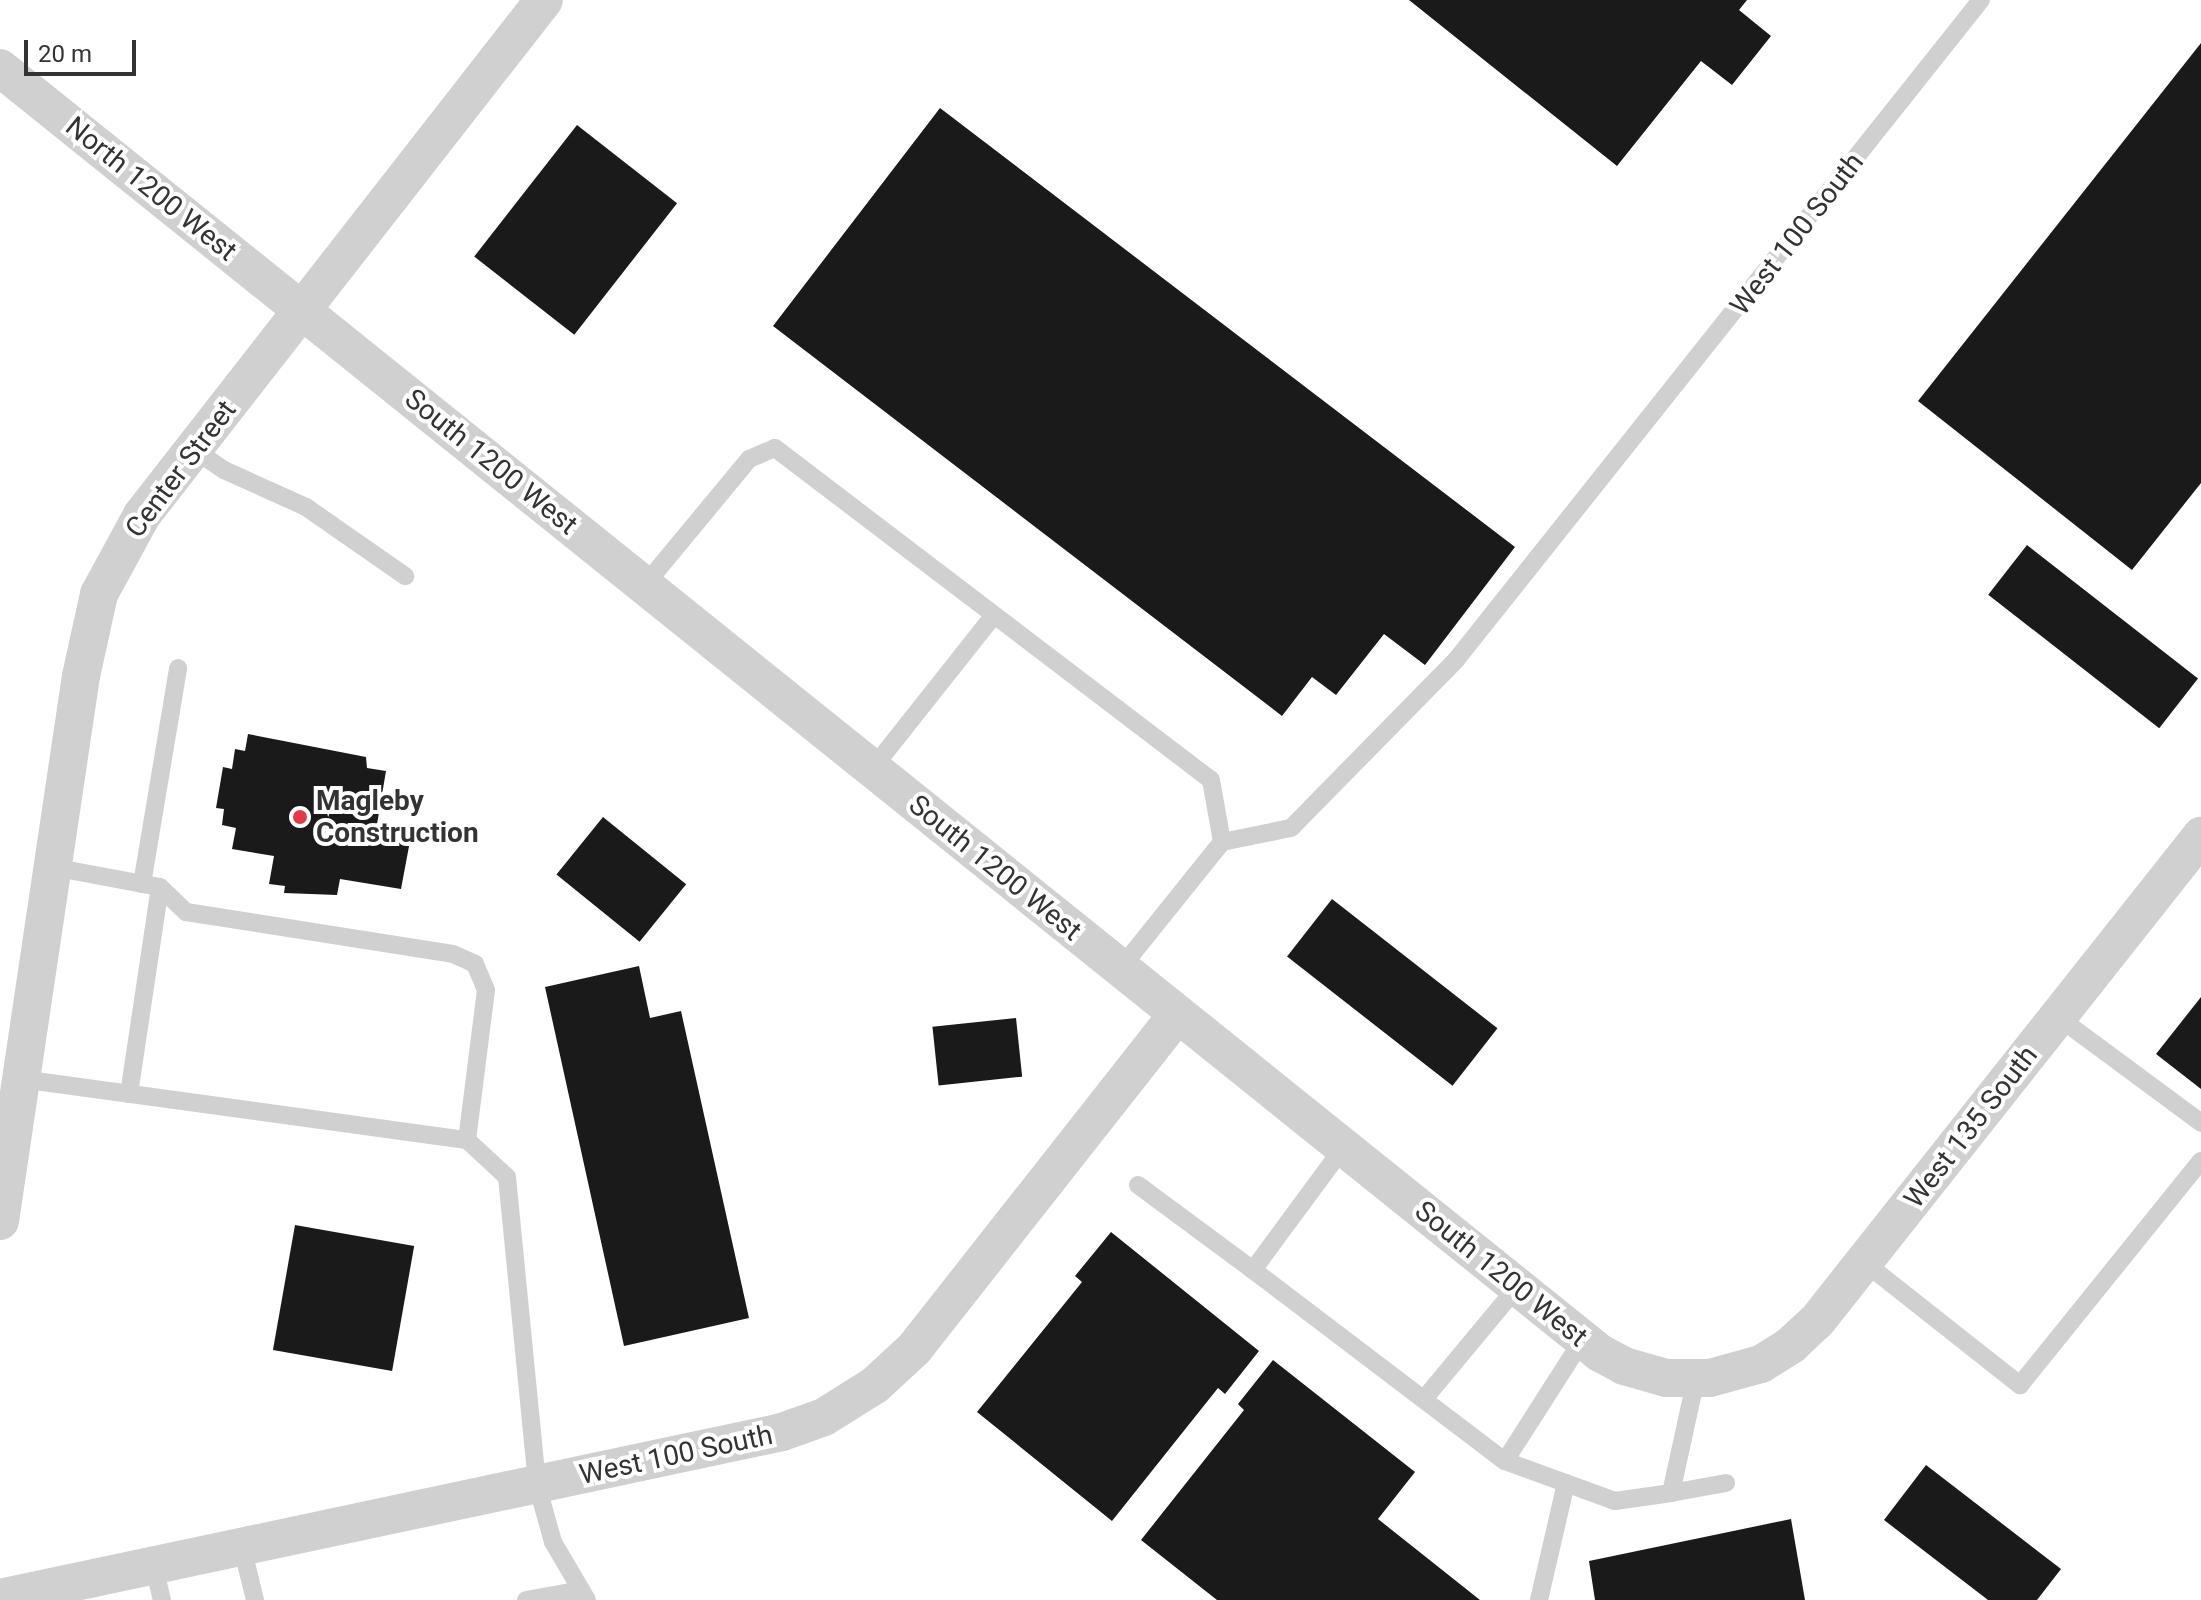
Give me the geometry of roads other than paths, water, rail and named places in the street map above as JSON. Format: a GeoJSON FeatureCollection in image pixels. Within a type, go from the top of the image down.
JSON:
{"type":"FeatureCollection","features":[{"type":"Feature","properties":{"kind":"street","name":"Center Street"},"geometry":{"type":"LineString","coordinates":[[0,1221],[81,676],[99,594],[142,515],[544,0]]}},
{"type":"Feature","properties":{"kind":"street","name":"North 1200 West"},"geometry":{"type":"LineString","coordinates":[[0,68],[302,311]]}},
{"type":"Feature","properties":{"kind":"street","name":"South 1200 West"},"geometry":{"type":"LineString","coordinates":[[302,311],[1583,1339],[1624,1366],[1666,1378],[1703,1378]]}},
{"type":"Feature","properties":{"kind":"street","name":"West 135 South"},"geometry":{"type":"LineString","coordinates":[[1703,1378],[1761,1364],[1791,1345],[1864,1262],[2201,836]]}},
{"type":"Feature","properties":{"kind":"street","name":"West 100 South"},"geometry":{"type":"LineString","coordinates":[[0,1598],[158,1583],[242,1547],[782,1432],[824,1417],[875,1385],[914,1349],[1177,1015]]}},
{"type":"Feature","properties":{"kind":"lane","name":"West 100 South"},"geometry":{"type":"LineString","coordinates":[[1222,842],[1291,828],[1456,660],[1613,468],[1981,0]]}},
{"type":"Feature","properties":{"kind":"lane"},"geometry":{"type":"LineString","coordinates":[[644,586],[749,459],[775,448],[1211,780],[1222,842],[1120,969]]}},
{"type":"Feature","properties":{"kind":"lane"},"geometry":{"type":"LineString","coordinates":[[193,449],[224,470],[306,507],[405,576]]}},
{"type":"Feature","properties":{"kind":"lane"},"geometry":{"type":"LineString","coordinates":[[872,769],[994,615]]}},
{"type":"Feature","properties":{"kind":"lane"},"geometry":{"type":"LineString","coordinates":[[129,1094],[178,668]]}},
{"type":"Feature","properties":{"kind":"lane"},"geometry":{"type":"LineString","coordinates":[[52,867],[151,886],[186,912],[453,954],[475,964],[486,990],[467,1140]]}},
{"type":"Feature","properties":{"kind":"lane"},"geometry":{"type":"LineString","coordinates":[[2058,1017],[2201,1123]]}},
{"type":"Feature","properties":{"kind":"lane"},"geometry":{"type":"LineString","coordinates":[[21,1079],[467,1140],[507,1177],[537,1485],[553,1542],[584,1595],[526,1600]]}},
{"type":"Feature","properties":{"kind":"lane"},"geometry":{"type":"LineString","coordinates":[[1253,1270],[1343,1148]]}},
{"type":"Feature","properties":{"kind":"lane"},"geometry":{"type":"LineString","coordinates":[[1864,1262],[2020,1385],[2201,1161]]}},
{"type":"Feature","properties":{"kind":"lane"},"geometry":{"type":"LineString","coordinates":[[1138,1185],[1505,1461],[1615,1501],[1726,1483]]}},
{"type":"Feature","properties":{"kind":"lane"},"geometry":{"type":"LineString","coordinates":[[1424,1399],[1517,1287]]}},
{"type":"Feature","properties":{"kind":"lane"},"geometry":{"type":"LineString","coordinates":[[1505,1461],[1583,1339]]}},
{"type":"Feature","properties":{"kind":"lane"},"geometry":{"type":"LineString","coordinates":[[1671,1493],[1703,1378]]}},
{"type":"Feature","properties":{"kind":"lane"},"geometry":{"type":"LineString","coordinates":[[1539,1600],[1566,1483]]}},
{"type":"Feature","properties":{"kind":"lane"},"geometry":{"type":"LineString","coordinates":[[242,1547],[255,1600]]}},
{"type":"Feature","properties":{"kind":"place","name":"Magleby Construction"},"geometry":{"type":"Point","coordinates":[300,817]}}]}
